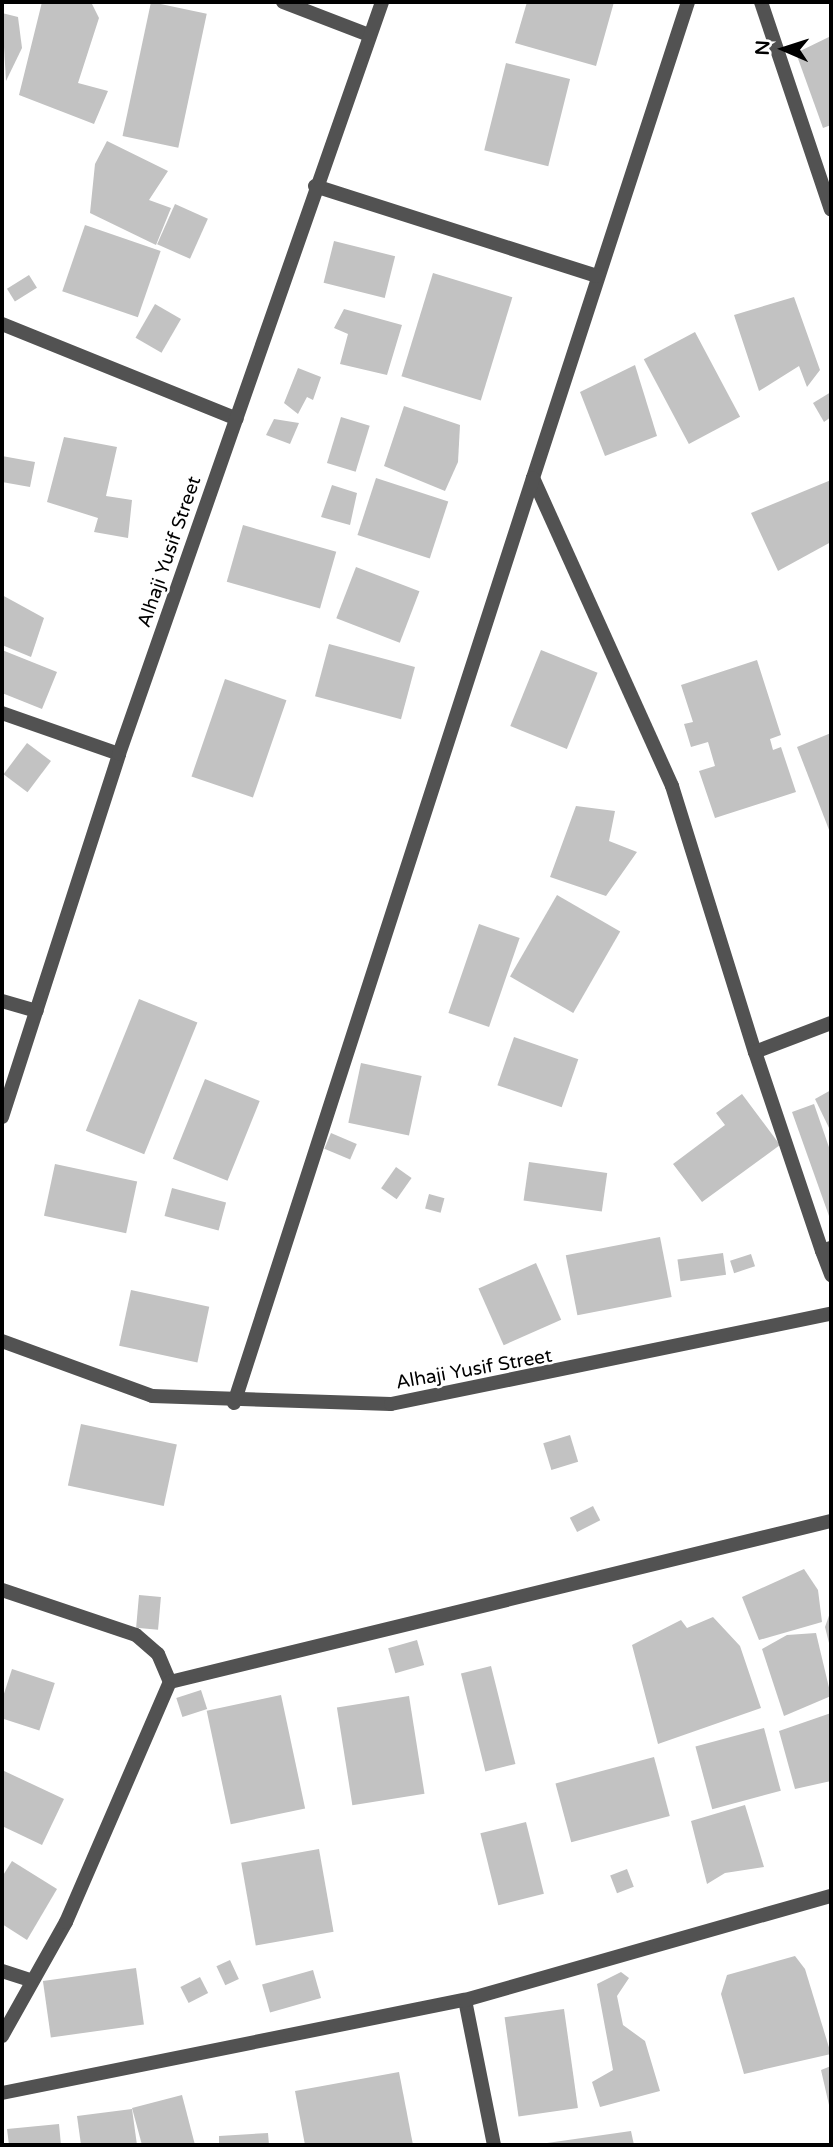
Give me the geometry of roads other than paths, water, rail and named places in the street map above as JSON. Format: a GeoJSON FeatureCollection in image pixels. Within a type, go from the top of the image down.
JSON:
{"type":"FeatureCollection","features":[{"type":"Feature","properties":{"kind":"street"},"geometry":{"type":"LineString","coordinates":[[283,2],[369,35]]}},
{"type":"Feature","properties":{"kind":"street","name":"Alhaji Yusif Street"},"geometry":{"type":"LineString","coordinates":[[2,1117],[119,754],[237,419],[315,186],[382,2]]}},
{"type":"Feature","properties":{"kind":"street"},"geometry":{"type":"LineString","coordinates":[[234,1403],[597,276],[688,2]]}},
{"type":"Feature","properties":{"kind":"street"},"geometry":{"type":"LineString","coordinates":[[761,2],[831,210]]}},
{"type":"Feature","properties":{"kind":"street"},"geometry":{"type":"LineString","coordinates":[[315,186],[597,276]]}},
{"type":"Feature","properties":{"kind":"street"},"geometry":{"type":"LineString","coordinates":[[2,324],[237,419]]}},
{"type":"Feature","properties":{"kind":"street"},"geometry":{"type":"LineString","coordinates":[[533,478],[672,786],[755,1052],[827,1250],[831,1275]]}},
{"type":"Feature","properties":{"kind":"street"},"geometry":{"type":"LineString","coordinates":[[2,713],[119,754]]}},
{"type":"Feature","properties":{"kind":"street"},"geometry":{"type":"LineString","coordinates":[[2,1001],[37,1011]]}},
{"type":"Feature","properties":{"kind":"street"},"geometry":{"type":"LineString","coordinates":[[755,1052],[831,1023]]}},
{"type":"Feature","properties":{"kind":"street","name":"Alhaji Yusif Street"},"geometry":{"type":"LineString","coordinates":[[2,1341],[152,1396],[234,1403],[391,1404],[468,1394],[831,1314]]}},
{"type":"Feature","properties":{"kind":"street"},"geometry":{"type":"LineString","coordinates":[[170,1682],[831,1521]]}},
{"type":"Feature","properties":{"kind":"street"},"geometry":{"type":"LineString","coordinates":[[2,1590],[136,1635],[158,1654],[170,1682],[66,1922],[30,1980],[2,2036]]}},
{"type":"Feature","properties":{"kind":"street"},"geometry":{"type":"LineString","coordinates":[[2,2093],[465,2000],[831,1896]]}},
{"type":"Feature","properties":{"kind":"street"},"geometry":{"type":"LineString","coordinates":[[2,1971],[30,1980]]}},
{"type":"Feature","properties":{"kind":"street"},"geometry":{"type":"LineString","coordinates":[[465,2000],[494,2145]]}}]}
